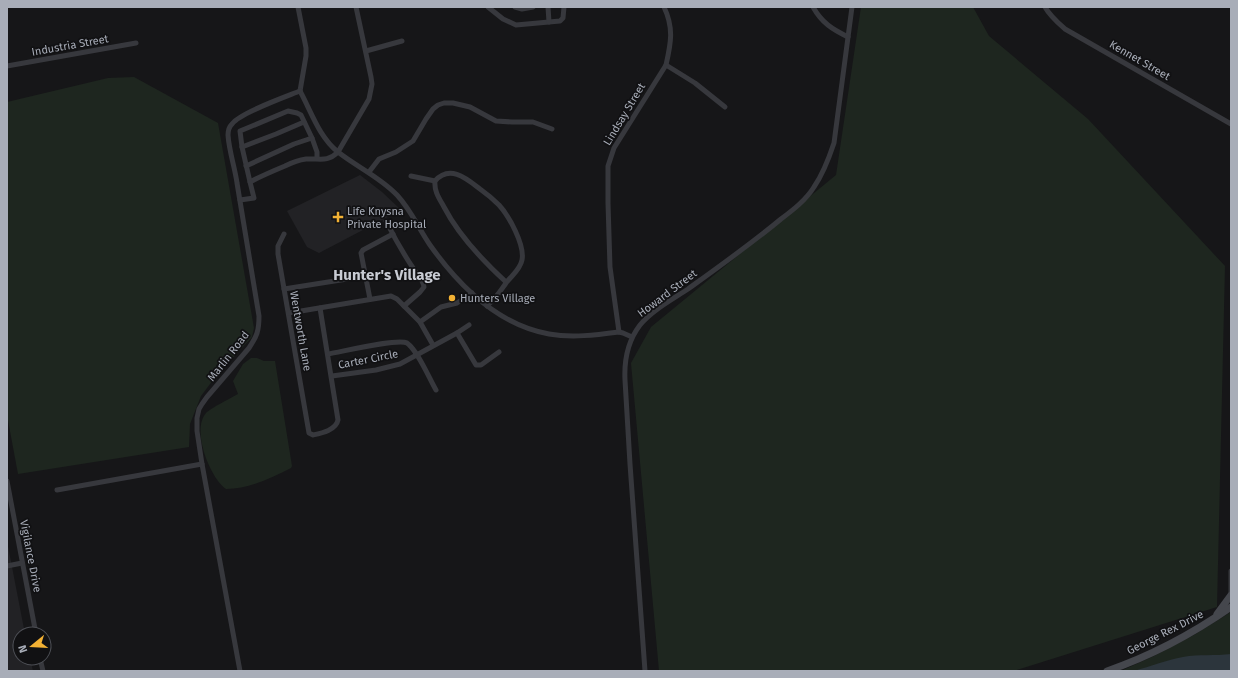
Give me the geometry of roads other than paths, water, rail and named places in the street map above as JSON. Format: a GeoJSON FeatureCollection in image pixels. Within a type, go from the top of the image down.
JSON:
{"type":"FeatureCollection","features":[{"type":"Feature","properties":{"kind":"street"},"geometry":{"type":"LineString","coordinates":[[298,7],[306,48],[300,91],[325,138],[338,152],[390,187],[404,202],[429,244],[442,261],[472,293],[487,306],[519,325],[549,334],[579,336],[619,332],[632,337]]}},
{"type":"Feature","properties":{"kind":"street"},"geometry":{"type":"LineString","coordinates":[[250,182],[301,160],[317,158],[321,160],[327,159],[334,156],[338,152],[369,99],[372,91],[372,77],[356,7]]}},
{"type":"Feature","properties":{"kind":"street"},"geometry":{"type":"LineString","coordinates":[[488,7],[503,19],[516,25],[556,22],[562,19],[564,15],[564,7]]}},
{"type":"Feature","properties":{"kind":"street"},"geometry":{"type":"LineString","coordinates":[[515,7],[533,7]]}},
{"type":"Feature","properties":{"kind":"street"},"geometry":{"type":"LineString","coordinates":[[548,7],[549,22]]}},
{"type":"Feature","properties":{"kind":"street","name":"Lindsay Street"},"geometry":{"type":"LineString","coordinates":[[619,332],[610,267],[608,166],[614,148],[666,65],[672,33],[668,15],[664,7]]}},
{"type":"Feature","properties":{"kind":"street"},"geometry":{"type":"LineString","coordinates":[[813,7],[828,27],[848,38]]}},
{"type":"Feature","properties":{"kind":"street","name":"Howard Street"},"geometry":{"type":"LineString","coordinates":[[645,671],[625,380],[625,360],[632,337],[644,320],[650,315],[736,256],[794,208],[813,188],[827,163],[834,143],[852,7]]}},
{"type":"Feature","properties":{"kind":"street","name":"Kennet Street"},"geometry":{"type":"LineString","coordinates":[[1045,7],[1056,22],[1065,29],[1231,124]]}},
{"type":"Feature","properties":{"kind":"street"},"geometry":{"type":"LineString","coordinates":[[366,50],[402,41]]}},
{"type":"Feature","properties":{"kind":"street","name":"Industria Street"},"geometry":{"type":"LineString","coordinates":[[7,66],[136,43]]}},
{"type":"Feature","properties":{"kind":"street"},"geometry":{"type":"LineString","coordinates":[[666,65],[695,83],[725,107]]}},
{"type":"Feature","properties":{"kind":"street","name":"Marlin Road"},"geometry":{"type":"LineString","coordinates":[[240,671],[202,464],[197,431],[197,418],[199,409],[207,396],[249,348],[255,340],[259,329],[259,316],[236,172],[229,145],[228,135],[231,124],[238,118],[300,91]]}},
{"type":"Feature","properties":{"kind":"street"},"geometry":{"type":"LineString","coordinates":[[368,172],[379,159],[396,152],[413,141],[433,109],[444,102],[470,107],[496,121],[533,122],[552,129]]}},
{"type":"Feature","properties":{"kind":"street"},"geometry":{"type":"LineString","coordinates":[[240,200],[254,198],[240,133],[240,131],[245,128],[288,111],[297,113],[301,115],[312,138],[317,152],[317,158]]}},
{"type":"Feature","properties":{"kind":"street"},"geometry":{"type":"LineString","coordinates":[[242,146],[304,122]]}},
{"type":"Feature","properties":{"kind":"street"},"geometry":{"type":"LineString","coordinates":[[246,166],[294,144],[312,138]]}},
{"type":"Feature","properties":{"kind":"street"},"geometry":{"type":"LineString","coordinates":[[435,181],[447,173],[462,176],[492,198],[502,209],[521,245],[522,256],[519,267],[506,282],[497,297],[487,306]]}},
{"type":"Feature","properties":{"kind":"street"},"geometry":{"type":"LineString","coordinates":[[411,176],[435,181]]}},
{"type":"Feature","properties":{"kind":"street"},"geometry":{"type":"LineString","coordinates":[[435,181],[436,192],[456,228],[506,282]]}},
{"type":"Feature","properties":{"kind":"street"},"geometry":{"type":"LineString","coordinates":[[386,221],[413,269],[424,284],[424,287],[420,292],[404,306]]}},
{"type":"Feature","properties":{"kind":"street","name":"Wentworth Lane"},"geometry":{"type":"LineString","coordinates":[[284,234],[278,249],[309,433],[315,435],[334,428]]}},
{"type":"Feature","properties":{"kind":"street"},"geometry":{"type":"LineString","coordinates":[[370,299],[361,253],[362,251],[393,234]]}},
{"type":"Feature","properties":{"kind":"street"},"geometry":{"type":"LineString","coordinates":[[284,289],[366,276]]}},
{"type":"Feature","properties":{"kind":"street"},"geometry":{"type":"LineString","coordinates":[[420,322],[441,307],[457,303],[472,293]]}},
{"type":"Feature","properties":{"kind":"street"},"geometry":{"type":"LineString","coordinates":[[289,313],[391,296],[397,299],[420,322],[433,345]]}},
{"type":"Feature","properties":{"kind":"street","name":"Carter Circle"},"geometry":{"type":"LineString","coordinates":[[320,308],[338,419],[337,425],[334,428]]}},
{"type":"Feature","properties":{"kind":"street","name":"Carter Circle"},"geometry":{"type":"LineString","coordinates":[[332,376],[397,366],[417,356],[433,345],[469,325]]}},
{"type":"Feature","properties":{"kind":"street"},"geometry":{"type":"LineString","coordinates":[[457,333],[476,365],[481,366],[499,352]]}},
{"type":"Feature","properties":{"kind":"street"},"geometry":{"type":"LineString","coordinates":[[328,354],[399,342],[407,344],[417,356],[436,390]]}},
{"type":"Feature","properties":{"kind":"street"},"geometry":{"type":"LineString","coordinates":[[57,490],[202,464]]}},
{"type":"Feature","properties":{"kind":"street","name":"Vigilance Drive"},"geometry":{"type":"LineString","coordinates":[[7,481],[34,626]]}},
{"type":"Feature","properties":{"kind":"street"},"geometry":{"type":"LineString","coordinates":[[7,566],[22,563]]}},
{"type":"Feature","properties":{"kind":"street"},"geometry":{"type":"LineString","coordinates":[[1214,619],[1231,595],[1231,571]]}},
{"type":"Feature","properties":{"kind":"street","name":"George Rex Drive"},"geometry":{"type":"LineString","coordinates":[[1107,671],[1147,655],[1186,636],[1231,607]]}},
{"type":"Feature","properties":{"kind":"place","name":"Life Knysna Private Hospital"},"geometry":{"type":"Point","coordinates":[338,217]}},
{"type":"Feature","properties":{"kind":"place","name":"Hunters Village"},"geometry":{"type":"Point","coordinates":[452,298]}},
{"type":"Feature","properties":{"kind":"district","name":"Hunter's Village"},"geometry":{"type":"Point","coordinates":[387,275]}}]}
